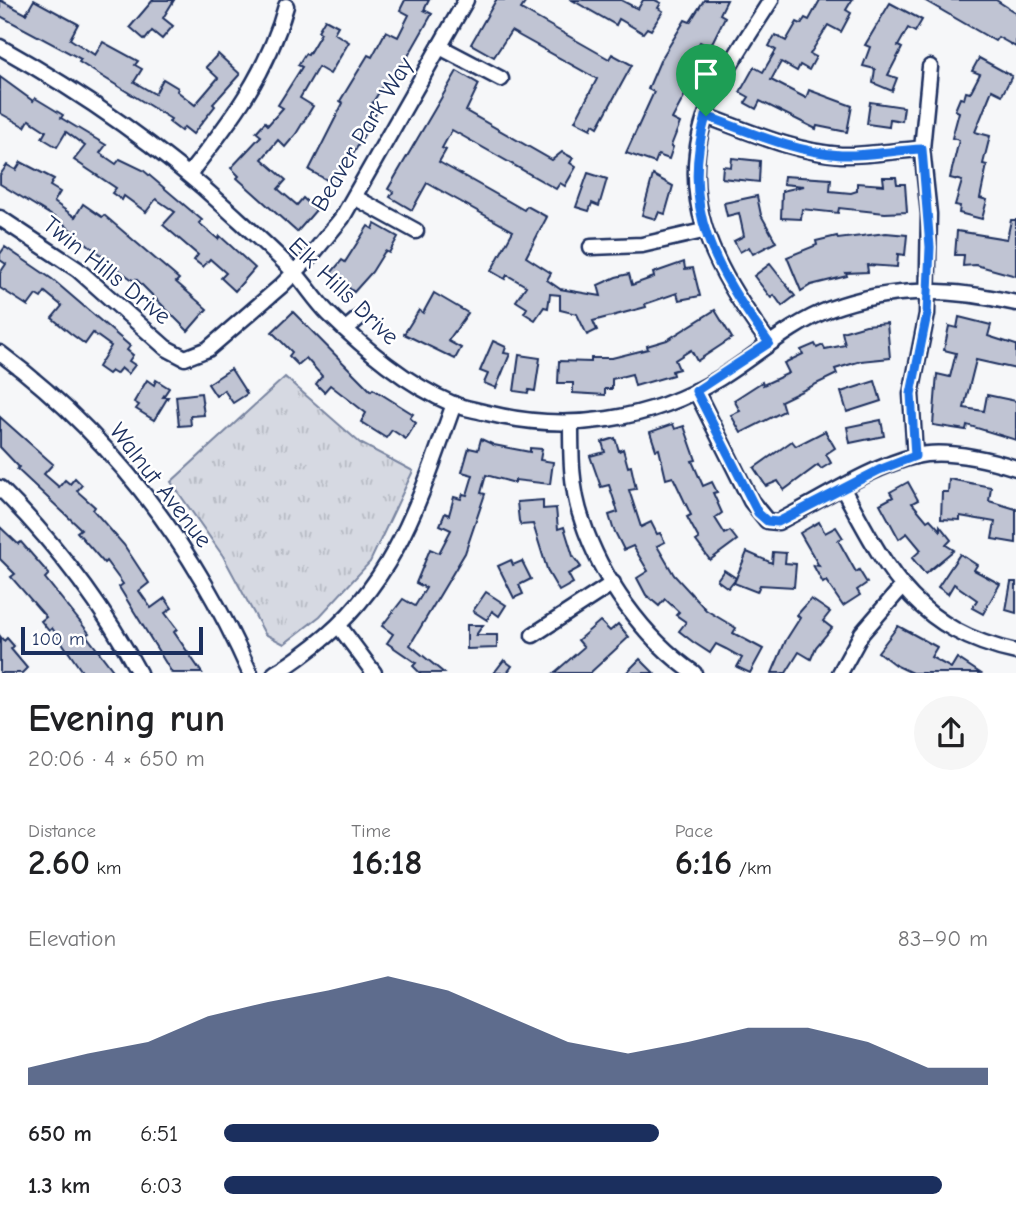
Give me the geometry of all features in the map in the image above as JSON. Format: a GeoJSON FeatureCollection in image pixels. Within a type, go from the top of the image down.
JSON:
{"type":"FeatureCollection","features":[{"type":"Feature","properties":{"kind":"street","name":"Beaver Park Way"},"geometry":{"type":"LineString","coordinates":[[185,359],[208,349],[310,257],[356,198],[466,0]]}},
{"type":"Feature","properties":{"kind":"street"},"geometry":{"type":"LineString","coordinates":[[769,343],[716,262],[703,231],[697,176],[706,116],[721,81],[771,0]]}},
{"type":"Feature","properties":{"kind":"street"},"geometry":{"type":"LineString","coordinates":[[189,174],[256,83],[268,59],[286,6]]}},
{"type":"Feature","properties":{"kind":"street","name":"Elk Hills Drive"},"geometry":{"type":"LineString","coordinates":[[0,47],[98,106],[189,174],[294,272],[328,313],[386,364],[454,404],[508,418],[571,424],[640,414],[668,405],[696,391],[769,343],[828,310],[869,297],[926,289],[968,292],[1016,303]]}},
{"type":"Feature","properties":{"kind":"street"},"geometry":{"type":"LineString","coordinates":[[440,47],[501,79]]}},
{"type":"Feature","properties":{"kind":"street"},"geometry":{"type":"LineString","coordinates":[[915,456],[911,394],[927,314],[929,214],[922,149],[930,67]]}},
{"type":"Feature","properties":{"kind":"street"},"geometry":{"type":"LineString","coordinates":[[706,116],[780,143],[825,153],[844,155],[922,149]]}},
{"type":"Feature","properties":{"kind":"street"},"geometry":{"type":"LineString","coordinates":[[356,198],[416,231]]}},
{"type":"Feature","properties":{"kind":"street","name":"Twin Hills Drive"},"geometry":{"type":"LineString","coordinates":[[0,218],[77,269],[166,348],[185,359]]}},
{"type":"Feature","properties":{"kind":"street"},"geometry":{"type":"LineString","coordinates":[[591,247],[642,245],[703,231]]}},
{"type":"Feature","properties":{"kind":"street"},"geometry":{"type":"LineString","coordinates":[[346,329],[360,317]]}},
{"type":"Feature","properties":{"kind":"street","name":"Walnut Avenue"},"geometry":{"type":"LineString","coordinates":[[0,353],[42,386],[90,432],[152,503],[198,570],[250,673]]}},
{"type":"Feature","properties":{"kind":"street"},"geometry":{"type":"LineString","coordinates":[[696,391],[751,501],[767,521],[778,522],[915,456],[965,457],[1016,468]]}},
{"type":"Feature","properties":{"kind":"street"},"geometry":{"type":"LineString","coordinates":[[275,673],[339,626],[367,596],[390,563],[426,483],[454,404]]}},
{"type":"Feature","properties":{"kind":"street"},"geometry":{"type":"LineString","coordinates":[[571,424],[573,477],[582,521],[613,583],[632,613],[660,645],[694,673]]}},
{"type":"Feature","properties":{"kind":"street"},"geometry":{"type":"LineString","coordinates":[[0,488],[54,545],[86,587],[117,632],[139,673]]}},
{"type":"Feature","properties":{"kind":"street"},"geometry":{"type":"LineString","coordinates":[[843,489],[876,551],[901,588],[950,627],[977,641],[1016,652]]}},
{"type":"Feature","properties":{"kind":"street"},"geometry":{"type":"LineString","coordinates":[[533,635],[613,583]]}},
{"type":"Feature","properties":{"kind":"street"},"geometry":{"type":"LineString","coordinates":[[840,673],[862,633],[901,588]]}},
{"type":"Feature","properties":{"kind":"street"},"geometry":{"type":"LineString","coordinates":[[339,626],[374,673]]}},
{"type":"Feature","properties":{"kind":"green space"},"geometry":{"type":"Polygon","coordinates":[[[285,377],[360,443],[413,471],[370,562],[320,616],[284,644],[265,634],[223,556],[171,482],[285,377]]]}},
{"type":"Feature","properties":{"kind":"building"},"geometry":{"type":"Polygon","coordinates":[[[0,0],[26,14],[34,0],[78,24],[70,39],[95,55],[103,42],[138,61],[135,65],[142,69],[134,82],[155,94],[163,79],[178,88],[177,91],[195,105],[218,78],[206,67],[218,54],[240,74],[213,104],[215,106],[193,134],[184,127],[181,131],[169,122],[171,119],[79,62],[81,59],[0,16],[0,0]]]}},
{"type":"Feature","properties":{"kind":"building"},"geometry":{"type":"Polygon","coordinates":[[[153,0],[174,0],[163,18],[173,26],[162,39],[152,31],[145,40],[130,27],[153,0]]]}},
{"type":"Feature","properties":{"kind":"building"},"geometry":{"type":"Polygon","coordinates":[[[405,0],[429,0],[424,10],[432,14],[395,79],[391,77],[387,86],[384,84],[372,104],[379,108],[336,185],[309,170],[343,103],[340,101],[368,55],[372,57],[386,31],[398,37],[409,15],[400,10],[405,0]]]}},
{"type":"Feature","properties":{"kind":"building"},"geometry":{"type":"Polygon","coordinates":[[[496,0],[527,0],[521,9],[609,59],[612,54],[632,65],[598,127],[593,124],[591,129],[575,121],[597,79],[511,31],[494,57],[471,44],[496,0]]]}},
{"type":"Feature","properties":{"kind":"building"},"geometry":{"type":"Polygon","coordinates":[[[572,0],[621,0],[638,9],[643,0],[655,0],[661,3],[658,8],[663,11],[651,30],[647,28],[643,33],[619,19],[616,25],[572,0]]]}},
{"type":"Feature","properties":{"kind":"building"},"geometry":{"type":"Polygon","coordinates":[[[704,0],[727,0],[720,14],[725,17],[710,47],[700,42],[690,62],[700,67],[672,119],[680,123],[669,159],[658,155],[655,163],[626,153],[654,92],[648,89],[660,61],[685,20],[690,22],[704,0]]]}},
{"type":"Feature","properties":{"kind":"building"},"geometry":{"type":"Polygon","coordinates":[[[820,0],[852,0],[846,10],[851,13],[841,32],[828,25],[810,54],[816,57],[809,70],[800,65],[797,71],[781,62],[771,80],[806,98],[809,90],[852,106],[847,132],[817,126],[816,129],[760,101],[756,109],[745,103],[749,97],[740,92],[754,67],[763,72],[776,50],[769,46],[775,35],[786,41],[797,22],[801,24],[805,18],[809,20],[820,0]]]}},
{"type":"Feature","properties":{"kind":"building"},"geometry":{"type":"Polygon","coordinates":[[[924,0],[996,0],[1016,13],[1016,47],[998,37],[995,41],[924,0]]]}},
{"type":"Feature","properties":{"kind":"building"},"geometry":{"type":"Polygon","coordinates":[[[890,3],[922,20],[915,32],[908,28],[898,46],[902,48],[888,75],[897,78],[892,91],[873,83],[875,69],[863,66],[870,47],[865,45],[890,3]]]}},
{"type":"Feature","properties":{"kind":"building"},"geometry":{"type":"Polygon","coordinates":[[[325,19],[338,26],[334,33],[349,42],[330,74],[318,67],[300,98],[313,106],[296,134],[285,147],[278,140],[262,159],[286,180],[278,189],[297,205],[303,198],[316,210],[297,232],[237,178],[239,176],[231,168],[261,136],[256,132],[265,122],[268,125],[283,108],[278,105],[302,67],[298,65],[305,54],[308,55],[321,33],[318,31],[325,19]]]}},
{"type":"Feature","properties":{"kind":"building"},"geometry":{"type":"Polygon","coordinates":[[[979,58],[1012,76],[1002,95],[992,90],[975,132],[990,136],[983,164],[987,165],[980,198],[987,200],[982,219],[959,213],[960,206],[955,205],[962,181],[950,178],[959,140],[952,138],[959,112],[955,110],[960,98],[964,99],[966,92],[970,93],[980,74],[972,71],[979,58]]]}},
{"type":"Feature","properties":{"kind":"building"},"geometry":{"type":"Polygon","coordinates":[[[457,71],[479,84],[466,111],[552,160],[562,152],[573,158],[570,163],[576,167],[565,186],[560,183],[556,189],[452,130],[442,148],[446,150],[439,162],[524,210],[527,206],[547,217],[526,257],[551,273],[547,280],[560,289],[601,296],[598,285],[616,277],[629,274],[632,285],[654,277],[653,273],[684,262],[685,269],[693,268],[700,296],[679,300],[677,293],[645,304],[646,307],[593,321],[597,330],[587,335],[577,314],[560,310],[560,295],[550,294],[548,308],[544,307],[535,320],[524,313],[527,308],[516,301],[526,286],[507,275],[505,279],[491,271],[513,231],[427,183],[412,210],[390,197],[393,192],[388,189],[457,71]]]}},
{"type":"Feature","properties":{"kind":"building"},"geometry":{"type":"Polygon","coordinates":[[[0,77],[33,101],[35,98],[63,115],[61,118],[106,145],[100,153],[116,164],[120,159],[143,170],[202,220],[199,223],[218,239],[220,236],[255,268],[235,291],[221,278],[226,273],[210,259],[203,267],[194,260],[198,255],[163,225],[175,212],[156,199],[146,212],[124,196],[122,200],[112,193],[116,188],[74,160],[85,146],[66,132],[57,147],[42,138],[46,131],[29,120],[25,127],[0,113],[0,77]]]}},
{"type":"Feature","properties":{"kind":"building"},"geometry":{"type":"Polygon","coordinates":[[[870,102],[904,107],[902,121],[890,119],[889,127],[867,124],[870,102]]]}},
{"type":"Feature","properties":{"kind":"building"},"geometry":{"type":"Polygon","coordinates":[[[732,158],[760,161],[759,182],[722,178],[723,166],[731,167],[732,158]]]}},
{"type":"Feature","properties":{"kind":"building"},"geometry":{"type":"Polygon","coordinates":[[[21,162],[54,179],[50,186],[60,192],[54,202],[75,217],[83,204],[102,217],[104,215],[179,279],[176,282],[207,309],[188,331],[136,279],[134,281],[111,264],[59,220],[0,184],[0,175],[7,165],[16,170],[21,162]]]}},
{"type":"Feature","properties":{"kind":"building"},"geometry":{"type":"Polygon","coordinates":[[[588,173],[607,179],[599,206],[592,203],[589,211],[576,207],[588,173]]]}},
{"type":"Feature","properties":{"kind":"building"},"geometry":{"type":"Polygon","coordinates":[[[653,175],[673,186],[665,214],[659,212],[656,219],[642,215],[653,175]]]}},
{"type":"Feature","properties":{"kind":"building"},"geometry":{"type":"Polygon","coordinates":[[[784,176],[831,179],[830,191],[851,193],[857,191],[857,183],[884,185],[883,177],[896,177],[897,184],[905,184],[907,212],[885,213],[839,208],[838,213],[802,209],[801,219],[781,218],[782,191],[804,186],[783,184],[784,176]]]}},
{"type":"Feature","properties":{"kind":"building"},"geometry":{"type":"Polygon","coordinates":[[[757,196],[761,215],[776,242],[753,254],[749,247],[740,252],[734,241],[744,236],[739,213],[727,216],[724,203],[757,196]]]}},
{"type":"Feature","properties":{"kind":"building"},"geometry":{"type":"Polygon","coordinates":[[[1011,220],[1016,220],[1016,276],[976,265],[963,266],[964,255],[955,255],[957,231],[1007,239],[1011,220]]]}},
{"type":"Feature","properties":{"kind":"building"},"geometry":{"type":"Polygon","coordinates":[[[375,224],[398,237],[389,253],[385,251],[372,272],[354,292],[331,273],[342,260],[345,262],[368,226],[373,229],[375,224]]]}},
{"type":"Feature","properties":{"kind":"building"},"geometry":{"type":"Polygon","coordinates":[[[886,233],[907,235],[905,255],[898,254],[897,267],[867,265],[868,272],[846,273],[847,276],[811,285],[801,291],[787,257],[817,245],[816,241],[837,236],[838,239],[886,233]]]}},
{"type":"Feature","properties":{"kind":"building"},"geometry":{"type":"Polygon","coordinates":[[[5,247],[52,279],[130,346],[127,350],[133,355],[129,361],[135,365],[128,374],[121,368],[116,374],[111,371],[108,374],[98,367],[111,346],[93,333],[85,344],[70,333],[52,318],[62,306],[45,292],[41,298],[36,295],[28,306],[0,288],[0,273],[6,264],[0,260],[0,254],[5,247]]]}},
{"type":"Feature","properties":{"kind":"building"},"geometry":{"type":"Polygon","coordinates":[[[770,264],[795,296],[782,306],[774,295],[771,298],[754,276],[770,264]]]}},
{"type":"Feature","properties":{"kind":"building"},"geometry":{"type":"Polygon","coordinates":[[[434,293],[468,313],[448,341],[461,348],[455,359],[404,334],[419,310],[423,313],[434,293]]]}},
{"type":"Feature","properties":{"kind":"building"},"geometry":{"type":"Polygon","coordinates":[[[715,310],[732,338],[697,361],[691,350],[675,360],[679,369],[672,371],[673,375],[635,386],[632,374],[612,379],[612,389],[605,389],[605,395],[573,393],[573,383],[558,383],[559,361],[591,362],[591,358],[612,358],[648,349],[647,346],[667,340],[715,310]]]}},
{"type":"Feature","properties":{"kind":"building"},"geometry":{"type":"Polygon","coordinates":[[[293,312],[371,391],[373,389],[413,414],[410,418],[416,423],[406,439],[392,430],[386,438],[361,422],[366,413],[330,385],[324,392],[316,384],[322,376],[306,358],[298,365],[289,356],[292,352],[272,332],[293,312]]]}},
{"type":"Feature","properties":{"kind":"building"},"geometry":{"type":"Polygon","coordinates":[[[959,317],[991,325],[988,336],[1016,345],[1016,369],[976,360],[964,408],[984,411],[987,395],[1016,401],[1016,440],[967,425],[966,430],[933,425],[937,374],[950,377],[956,353],[944,350],[949,326],[957,328],[959,317]]]}},
{"type":"Feature","properties":{"kind":"building"},"geometry":{"type":"Polygon","coordinates":[[[887,323],[890,358],[861,361],[835,369],[837,374],[781,401],[784,411],[741,433],[731,415],[740,411],[734,400],[762,382],[763,385],[789,373],[784,363],[803,354],[801,350],[815,344],[817,348],[823,345],[825,349],[845,345],[842,332],[866,325],[887,323]]]}},
{"type":"Feature","properties":{"kind":"building"},"geometry":{"type":"Polygon","coordinates":[[[493,341],[506,347],[504,353],[510,354],[496,388],[484,383],[488,374],[480,371],[493,341]]]}},
{"type":"Feature","properties":{"kind":"building"},"geometry":{"type":"Polygon","coordinates":[[[519,355],[540,358],[535,391],[514,391],[519,355]]]}},
{"type":"Feature","properties":{"kind":"building"},"geometry":{"type":"Polygon","coordinates":[[[231,369],[247,394],[233,403],[224,390],[216,396],[208,384],[231,369]]]}},
{"type":"Feature","properties":{"kind":"building"},"geometry":{"type":"Polygon","coordinates":[[[147,380],[154,385],[156,380],[169,388],[163,397],[168,397],[154,420],[136,409],[139,405],[134,402],[147,380]]]}},
{"type":"Feature","properties":{"kind":"building"},"geometry":{"type":"Polygon","coordinates":[[[875,381],[881,401],[847,412],[841,392],[875,381]]]}},
{"type":"Feature","properties":{"kind":"building"},"geometry":{"type":"Polygon","coordinates":[[[201,393],[204,415],[190,416],[191,425],[179,426],[176,396],[201,393]]]}},
{"type":"Feature","properties":{"kind":"building"},"geometry":{"type":"Polygon","coordinates":[[[0,417],[53,464],[44,474],[59,487],[65,480],[70,484],[75,478],[82,485],[77,491],[95,507],[93,510],[124,545],[149,583],[139,591],[151,608],[165,598],[172,608],[165,613],[177,629],[174,632],[202,673],[172,673],[119,587],[123,584],[106,561],[104,563],[77,532],[81,529],[17,469],[19,467],[0,447],[0,417]]]}},
{"type":"Feature","properties":{"kind":"building"},"geometry":{"type":"Polygon","coordinates":[[[881,420],[884,436],[850,443],[847,427],[881,420]]]}},
{"type":"Feature","properties":{"kind":"building"},"geometry":{"type":"Polygon","coordinates":[[[673,424],[675,429],[684,426],[696,460],[692,461],[703,486],[712,482],[717,492],[713,493],[722,513],[715,518],[725,534],[730,531],[737,540],[710,560],[696,541],[699,539],[687,517],[691,515],[673,477],[666,479],[659,449],[656,450],[650,432],[673,424]]]}},
{"type":"Feature","properties":{"kind":"building"},"geometry":{"type":"Polygon","coordinates":[[[825,431],[835,448],[826,454],[831,463],[821,469],[818,465],[784,490],[778,481],[766,486],[754,468],[792,441],[796,446],[825,431]]]}},
{"type":"Feature","properties":{"kind":"building"},"geometry":{"type":"Polygon","coordinates":[[[615,438],[619,451],[623,449],[628,467],[631,466],[636,489],[629,490],[641,527],[651,522],[657,534],[660,533],[665,542],[657,546],[674,575],[706,610],[736,628],[733,633],[763,649],[750,673],[737,667],[742,658],[726,649],[716,644],[710,653],[693,642],[679,631],[686,622],[676,615],[679,612],[665,599],[659,606],[646,595],[637,578],[648,571],[633,546],[624,550],[609,515],[618,512],[609,485],[601,487],[590,456],[605,452],[602,442],[615,438]]]}},
{"type":"Feature","properties":{"kind":"building"},"geometry":{"type":"Polygon","coordinates":[[[481,439],[494,445],[530,452],[530,448],[542,449],[540,460],[553,462],[550,484],[515,480],[515,483],[486,475],[481,493],[485,494],[465,553],[410,645],[444,673],[420,673],[413,666],[416,663],[387,643],[393,634],[382,626],[403,599],[415,606],[426,588],[416,583],[430,549],[439,553],[451,530],[440,525],[445,513],[449,515],[454,497],[461,499],[463,494],[467,495],[473,475],[462,472],[469,448],[478,450],[481,439]]]}},
{"type":"Feature","properties":{"kind":"building"},"geometry":{"type":"Polygon","coordinates":[[[949,479],[991,487],[989,501],[1016,509],[1016,543],[992,539],[995,522],[960,516],[960,520],[941,519],[942,492],[948,492],[949,479]]]}},
{"type":"Feature","properties":{"kind":"building"},"geometry":{"type":"Polygon","coordinates":[[[908,482],[918,500],[912,503],[927,521],[930,519],[940,530],[940,526],[951,540],[946,545],[954,550],[925,574],[912,558],[921,550],[907,533],[899,539],[880,504],[893,497],[890,492],[908,482]]]}},
{"type":"Feature","properties":{"kind":"building"},"geometry":{"type":"Polygon","coordinates":[[[543,500],[543,509],[556,508],[558,529],[564,527],[573,556],[581,567],[568,574],[573,583],[559,591],[548,572],[533,524],[521,525],[519,521],[517,502],[543,500]]]}},
{"type":"Feature","properties":{"kind":"building"},"geometry":{"type":"Polygon","coordinates":[[[819,522],[825,533],[836,527],[843,538],[838,540],[856,572],[859,570],[867,583],[857,590],[860,595],[843,606],[826,581],[823,583],[813,565],[819,566],[800,533],[819,522]]]}},
{"type":"Feature","properties":{"kind":"building"},"geometry":{"type":"Polygon","coordinates":[[[0,527],[18,544],[21,542],[49,574],[45,578],[89,633],[86,635],[115,673],[83,673],[52,628],[49,631],[41,621],[46,617],[11,577],[15,574],[0,559],[0,527]]]}},
{"type":"Feature","properties":{"kind":"building"},"geometry":{"type":"Polygon","coordinates":[[[747,552],[772,563],[773,552],[786,553],[785,563],[796,564],[794,587],[760,585],[757,592],[734,583],[747,552]]]}},
{"type":"Feature","properties":{"kind":"building"},"geometry":{"type":"Polygon","coordinates":[[[960,554],[977,565],[974,570],[1000,584],[983,614],[972,608],[977,600],[954,584],[948,594],[938,587],[960,554]]]}},
{"type":"Feature","properties":{"kind":"building"},"geometry":{"type":"Polygon","coordinates":[[[511,560],[513,565],[522,561],[531,579],[519,585],[523,594],[514,598],[498,566],[511,560]]]}},
{"type":"Feature","properties":{"kind":"building"},"geometry":{"type":"Polygon","coordinates":[[[724,570],[736,578],[728,588],[717,580],[724,570]]]}},
{"type":"Feature","properties":{"kind":"building"},"geometry":{"type":"Polygon","coordinates":[[[1011,582],[1016,582],[1016,613],[1006,610],[1011,582]]]}},
{"type":"Feature","properties":{"kind":"building"},"geometry":{"type":"Polygon","coordinates":[[[486,592],[506,605],[499,616],[492,611],[487,620],[473,611],[486,592]]]}},
{"type":"Feature","properties":{"kind":"building"},"geometry":{"type":"Polygon","coordinates":[[[811,599],[830,612],[823,621],[832,628],[816,647],[811,659],[799,652],[786,673],[772,673],[786,640],[800,618],[797,615],[811,599]]]}},
{"type":"Feature","properties":{"kind":"building"},"geometry":{"type":"Polygon","coordinates":[[[600,621],[610,631],[618,624],[629,637],[590,673],[554,673],[584,647],[578,640],[600,621]]]}},
{"type":"Feature","properties":{"kind":"building"},"geometry":{"type":"Polygon","coordinates":[[[467,625],[483,625],[476,635],[497,635],[497,648],[467,649],[467,625]]]}},
{"type":"Feature","properties":{"kind":"building"},"geometry":{"type":"Polygon","coordinates":[[[898,626],[937,647],[931,657],[951,668],[957,658],[980,673],[912,673],[895,665],[878,652],[898,626]]]}},
{"type":"Feature","properties":{"kind":"building"},"geometry":{"type":"Polygon","coordinates":[[[0,636],[4,641],[7,638],[14,646],[11,649],[27,668],[22,673],[0,673],[0,636]]]}},
{"type":"Feature","properties":{"kind":"building"},"geometry":{"type":"Polygon","coordinates":[[[640,659],[654,673],[626,673],[640,659]]]}},
{"type":"Feature","properties":{"kind":"building"},"geometry":{"type":"Polygon","coordinates":[[[504,660],[512,666],[507,673],[494,673],[504,660]]]}},
{"type":"Feature","properties":{"kind":"route"},"geometry":{"type":"LineString","coordinates":[[706,116],[780,143],[825,153],[844,155],[922,149],[930,247],[926,289],[927,314],[911,394],[911,433],[915,456],[879,470],[778,522],[767,521],[758,513],[696,391],[745,362],[769,343],[716,262],[703,231],[697,176],[706,116]]}}]}
